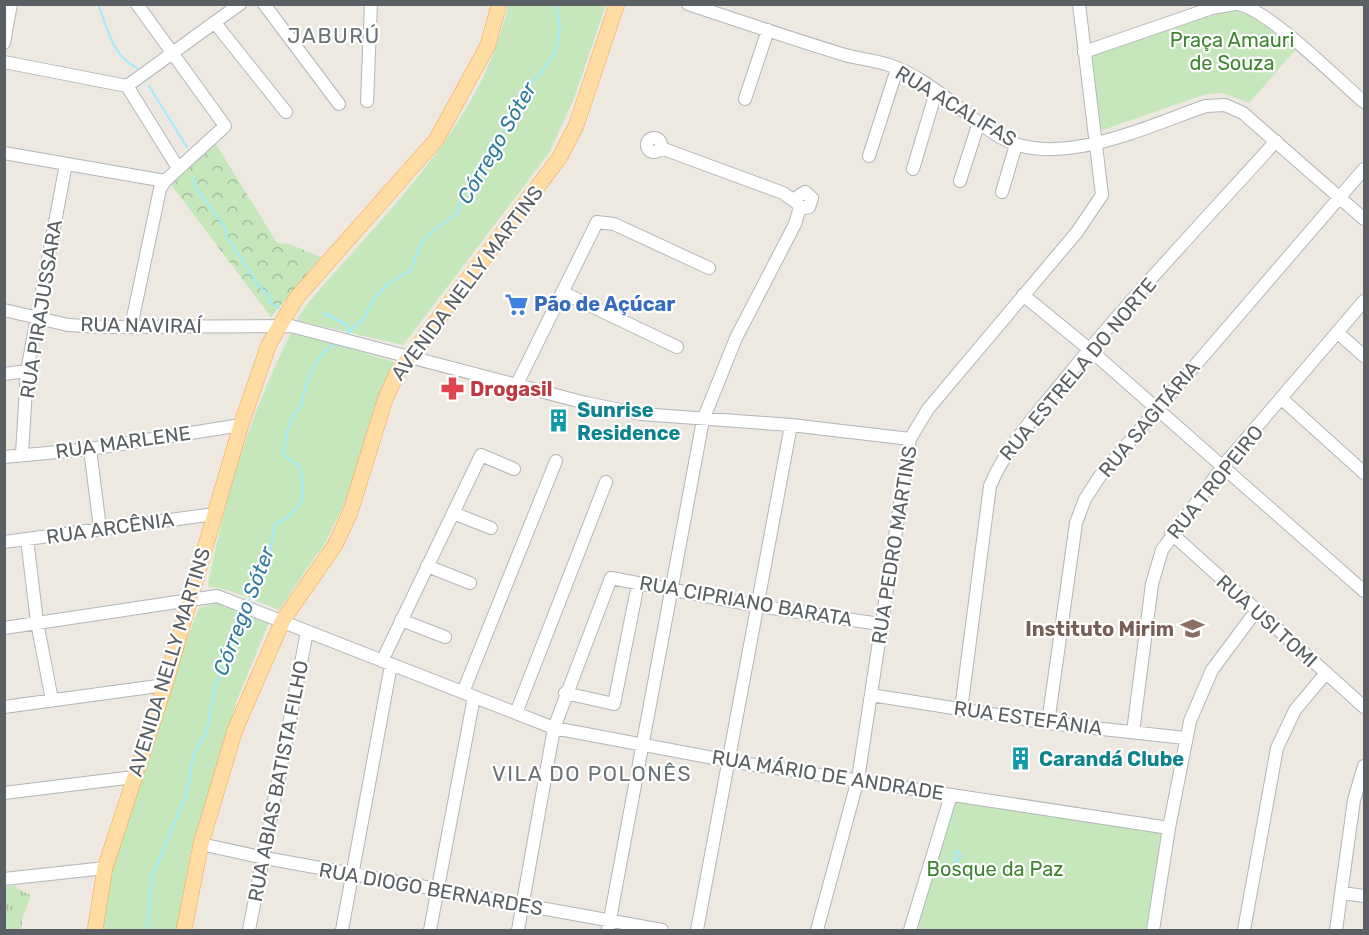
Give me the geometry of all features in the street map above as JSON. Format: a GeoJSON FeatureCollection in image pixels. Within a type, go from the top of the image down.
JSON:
{"type":"FeatureCollection","features":[{"type":"Feature","properties":{"kind":"main road","name":"AVENIDA NELLY MARTINS"},"geometry":{"type":"LineString","coordinates":[[94,930],[105,868],[165,685],[241,425],[269,344],[297,297],[436,140],[488,45],[499,4]]}},
{"type":"Feature","properties":{"kind":"main road","name":"AVENIDA NELLY MARTINS"},"geometry":{"type":"LineString","coordinates":[[184,930],[201,844],[235,730],[283,620],[334,545],[350,513],[386,397],[409,355],[560,157],[576,126],[617,4]]}},
{"type":"Feature","properties":{"kind":"street"},"geometry":{"type":"LineString","coordinates":[[4,43],[11,4]]}},
{"type":"Feature","properties":{"kind":"street"},"geometry":{"type":"LineString","coordinates":[[131,327],[160,189],[178,168],[225,126],[137,4]]}},
{"type":"Feature","properties":{"kind":"street"},"geometry":{"type":"LineString","coordinates":[[4,62],[127,86],[240,4]]}},
{"type":"Feature","properties":{"kind":"street"},"geometry":{"type":"LineString","coordinates":[[264,4],[339,104]]}},
{"type":"Feature","properties":{"kind":"street"},"geometry":{"type":"LineString","coordinates":[[367,101],[371,4]]}},
{"type":"Feature","properties":{"kind":"street","name":"RUA ACALIFAS"},"geometry":{"type":"LineString","coordinates":[[688,4],[897,69],[1016,145],[1052,149],[1095,143],[1206,106],[1226,105],[1244,112],[1365,219]]}},
{"type":"Feature","properties":{"kind":"street","name":"RUA PEDRO MARTINS"},"geometry":{"type":"LineString","coordinates":[[817,930],[858,779],[910,439],[928,409],[1097,205],[1102,195],[1079,4]]}},
{"type":"Feature","properties":{"kind":"street"},"geometry":{"type":"LineString","coordinates":[[1084,52],[1212,8],[1236,4],[1250,7],[1270,21],[1365,102]]}},
{"type":"Feature","properties":{"kind":"street"},"geometry":{"type":"LineString","coordinates":[[215,23],[286,112]]}},
{"type":"Feature","properties":{"kind":"street"},"geometry":{"type":"LineString","coordinates":[[745,99],[768,30]]}},
{"type":"Feature","properties":{"kind":"street"},"geometry":{"type":"LineString","coordinates":[[869,156],[897,69]]}},
{"type":"Feature","properties":{"kind":"street"},"geometry":{"type":"LineString","coordinates":[[127,86],[178,168]]}},
{"type":"Feature","properties":{"kind":"street"},"geometry":{"type":"LineString","coordinates":[[913,169],[936,92]]}},
{"type":"Feature","properties":{"kind":"street"},"geometry":{"type":"LineString","coordinates":[[960,181],[979,122]]}},
{"type":"Feature","properties":{"kind":"street","name":"RUA ESTRELA DO NORTE"},"geometry":{"type":"LineString","coordinates":[[961,710],[990,486],[1008,450],[1089,349],[1276,141]]}},
{"type":"Feature","properties":{"kind":"street"},"geometry":{"type":"LineString","coordinates":[[1002,192],[1016,145]]}},
{"type":"Feature","properties":{"kind":"street"},"geometry":{"type":"LineString","coordinates":[[609,926],[702,420],[736,338],[795,224],[798,204],[783,193],[661,148]]}},
{"type":"Feature","properties":{"kind":"street"},"geometry":{"type":"LineString","coordinates":[[4,153],[165,181]]}},
{"type":"Feature","properties":{"kind":"street","name":"RUA PIRAJUSSARA"},"geometry":{"type":"LineString","coordinates":[[22,454],[27,371],[66,164]]}},
{"type":"Feature","properties":{"kind":"street","name":"RUA SAGITÁRIA"},"geometry":{"type":"LineString","coordinates":[[1048,723],[1071,548],[1084,499],[1100,476],[1157,409],[1365,169]]}},
{"type":"Feature","properties":{"kind":"street"},"geometry":{"type":"LineString","coordinates":[[517,384],[597,222],[603,221],[709,268]]}},
{"type":"Feature","properties":{"kind":"street"},"geometry":{"type":"LineString","coordinates":[[561,292],[677,347]]}},
{"type":"Feature","properties":{"kind":"street"},"geometry":{"type":"LineString","coordinates":[[1023,295],[1089,349],[1365,591]]}},
{"type":"Feature","properties":{"kind":"street","name":"RUA TROPEIRO"},"geometry":{"type":"LineString","coordinates":[[1133,732],[1152,584],[1162,550],[1171,534],[1223,466],[1365,301]]}},
{"type":"Feature","properties":{"kind":"street","name":"RUA NAVIRAÍ"},"geometry":{"type":"LineString","coordinates":[[4,310],[68,325],[278,326],[325,333],[586,403],[641,414],[791,425],[910,439]]}},
{"type":"Feature","properties":{"kind":"street"},"geometry":{"type":"LineString","coordinates":[[1338,333],[1365,356]]}},
{"type":"Feature","properties":{"kind":"street"},"geometry":{"type":"LineString","coordinates":[[4,374],[27,371]]}},
{"type":"Feature","properties":{"kind":"street"},"geometry":{"type":"LineString","coordinates":[[1282,399],[1365,473]]}},
{"type":"Feature","properties":{"kind":"street","name":"RUA MARLENE"},"geometry":{"type":"LineString","coordinates":[[4,457],[90,449],[241,425]]}},
{"type":"Feature","properties":{"kind":"street"},"geometry":{"type":"LineString","coordinates":[[697,930],[791,425]]}},
{"type":"Feature","properties":{"kind":"street"},"geometry":{"type":"LineString","coordinates":[[90,449],[100,528]]}},
{"type":"Feature","properties":{"kind":"street"},"geometry":{"type":"LineString","coordinates":[[342,930],[353,875],[386,663],[401,620],[481,455],[514,469]]}},
{"type":"Feature","properties":{"kind":"street"},"geometry":{"type":"LineString","coordinates":[[430,930],[468,695],[556,461]]}},
{"type":"Feature","properties":{"kind":"street"},"geometry":{"type":"LineString","coordinates":[[516,713],[606,482]]}},
{"type":"Feature","properties":{"kind":"street"},"geometry":{"type":"LineString","coordinates":[[453,513],[491,528]]}},
{"type":"Feature","properties":{"kind":"street","name":"RUA ARCÊNIA"},"geometry":{"type":"LineString","coordinates":[[4,542],[215,514]]}},
{"type":"Feature","properties":{"kind":"street","name":"RUA USI TOMI"},"geometry":{"type":"LineString","coordinates":[[1171,534],[1365,707]]}},
{"type":"Feature","properties":{"kind":"street"},"geometry":{"type":"LineString","coordinates":[[27,539],[37,622],[52,700]]}},
{"type":"Feature","properties":{"kind":"street"},"geometry":{"type":"LineString","coordinates":[[428,566],[470,583]]}},
{"type":"Feature","properties":{"kind":"street","name":"RUA CIPRIANO BARATA"},"geometry":{"type":"LineString","coordinates":[[565,693],[611,578],[758,606],[880,624]]}},
{"type":"Feature","properties":{"kind":"street"},"geometry":{"type":"LineString","coordinates":[[518,930],[554,728],[565,693],[614,704],[636,594]]}},
{"type":"Feature","properties":{"kind":"street","name":"RUA MÁRIO DE ANDRADE"},"geometry":{"type":"LineString","coordinates":[[4,628],[190,598],[217,596],[261,611],[307,632],[554,728],[729,760],[1169,828]]}},
{"type":"Feature","properties":{"kind":"street"},"geometry":{"type":"LineString","coordinates":[[1154,930],[1185,738],[1199,697],[1212,670],[1256,611]]}},
{"type":"Feature","properties":{"kind":"street"},"geometry":{"type":"LineString","coordinates":[[401,620],[445,637]]}},
{"type":"Feature","properties":{"kind":"street","name":"RUA ABIAS BATISTA FILHO"},"geometry":{"type":"LineString","coordinates":[[249,930],[265,858],[307,632]]}},
{"type":"Feature","properties":{"kind":"street"},"geometry":{"type":"LineString","coordinates":[[1244,930],[1277,748],[1295,710],[1326,673]]}},
{"type":"Feature","properties":{"kind":"street"},"geometry":{"type":"LineString","coordinates":[[4,706],[165,685]]}},
{"type":"Feature","properties":{"kind":"street","name":"RUA ESTEFÂNIA"},"geometry":{"type":"LineString","coordinates":[[871,695],[1048,723],[1185,738]]}},
{"type":"Feature","properties":{"kind":"street"},"geometry":{"type":"LineString","coordinates":[[1336,930],[1354,800],[1365,766]]}},
{"type":"Feature","properties":{"kind":"street"},"geometry":{"type":"LineString","coordinates":[[4,793],[134,777]]}},
{"type":"Feature","properties":{"kind":"street"},"geometry":{"type":"LineString","coordinates":[[910,930],[951,795]]}},
{"type":"Feature","properties":{"kind":"street","name":"RUA DIOGO BERNARDES"},"geometry":{"type":"LineString","coordinates":[[201,844],[353,875],[523,905],[609,926],[662,930]]}},
{"type":"Feature","properties":{"kind":"street"},"geometry":{"type":"LineString","coordinates":[[4,879],[105,868]]}},
{"type":"Feature","properties":{"kind":"street"},"geometry":{"type":"LineString","coordinates":[[1342,893],[1365,896]]}},
{"type":"Feature","properties":{"kind":"green space"},"geometry":{"type":"Polygon","coordinates":[[[508,5],[606,5],[573,101],[549,153],[403,345],[299,321],[297,319],[309,302],[399,200],[454,128],[477,89],[495,48],[508,5]]]}},
{"type":"Feature","properties":{"kind":"green space","name":"Praça Amauri de Souza"},"geometry":{"type":"Polygon","coordinates":[[[1236,8],[1248,10],[1297,48],[1249,103],[1223,93],[1206,94],[1097,132],[1088,53],[1211,12],[1236,8]]]}},
{"type":"Feature","properties":{"kind":"green space"},"geometry":{"type":"Polygon","coordinates":[[[214,141],[277,243],[289,244],[321,257],[271,317],[169,182],[214,141]]]}},
{"type":"Feature","properties":{"kind":"green space"},"geometry":{"type":"Polygon","coordinates":[[[292,331],[394,362],[342,509],[326,541],[279,610],[231,591],[208,586],[222,519],[251,424],[292,331]]]}},
{"type":"Feature","properties":{"kind":"green space"},"geometry":{"type":"Polygon","coordinates":[[[215,603],[231,604],[270,620],[237,700],[191,850],[177,930],[99,930],[108,869],[169,685],[199,608],[215,603]]]}},
{"type":"Feature","properties":{"kind":"green space","name":"Bosque da Paz"},"geometry":{"type":"Polygon","coordinates":[[[950,799],[1158,829],[1163,840],[1149,930],[913,930],[950,799]]]}},
{"type":"Feature","properties":{"kind":"green space"},"geometry":{"type":"Polygon","coordinates":[[[15,885],[17,889],[31,895],[22,919],[22,930],[5,930],[5,887],[15,885]]]}},
{"type":"Feature","properties":{"kind":"waterway"},"geometry":{"type":"LineString","coordinates":[[98,4],[116,48],[128,63],[137,68]]}},
{"type":"Feature","properties":{"kind":"waterway","name":"Córrego Sóter"},"geometry":{"type":"LineString","coordinates":[[346,335],[364,318],[373,300],[388,284],[412,269],[422,242],[433,230],[457,214],[463,193],[492,159],[522,90],[541,73],[555,53],[560,27],[555,4]]}},
{"type":"Feature","properties":{"kind":"waterway"},"geometry":{"type":"LineString","coordinates":[[149,86],[187,147]]}},
{"type":"Feature","properties":{"kind":"waterway"},"geometry":{"type":"LineString","coordinates":[[194,178],[195,187],[225,227],[228,239],[259,286],[269,295],[270,303],[279,308]]}},
{"type":"Feature","properties":{"kind":"waterway"},"geometry":{"type":"LineString","coordinates":[[324,313],[347,325],[349,332]]}},
{"type":"Feature","properties":{"kind":"waterway","name":"Córrego Sóter"},"geometry":{"type":"LineString","coordinates":[[248,604],[268,561],[275,526],[296,509],[302,498],[300,467],[285,456],[283,450],[290,423],[301,405],[313,368],[323,354],[337,342]]}},
{"type":"Feature","properties":{"kind":"waterway","name":"Córrego Sóter"},"geometry":{"type":"LineString","coordinates":[[147,930],[152,877],[186,795],[194,753],[207,731],[215,688],[246,612]]}},
{"type":"Feature","properties":{"kind":"waterway"},"geometry":{"type":"LineString","coordinates":[[957,850],[961,856],[956,864],[954,855],[957,850]]}},
{"type":"Feature","properties":{"kind":"place","name":"Pão de Açúcar"},"geometry":{"type":"Point","coordinates":[516,304]}},
{"type":"Feature","properties":{"kind":"place","name":"Drogasil"},"geometry":{"type":"Point","coordinates":[452,389]}},
{"type":"Feature","properties":{"kind":"place","name":"Sunrise Residence"},"geometry":{"type":"Point","coordinates":[559,421]}},
{"type":"Feature","properties":{"kind":"place","name":"Instituto Mirim"},"geometry":{"type":"Point","coordinates":[1192,629]}},
{"type":"Feature","properties":{"kind":"place","name":"Carandá Clube"},"geometry":{"type":"Point","coordinates":[1021,759]}},
{"type":"Feature","properties":{"kind":"district","name":"JABURÚ"},"geometry":{"type":"Point","coordinates":[334,36]}},
{"type":"Feature","properties":{"kind":"district","name":"VILA DO POLONÊS"},"geometry":{"type":"Point","coordinates":[592,774]}}]}
